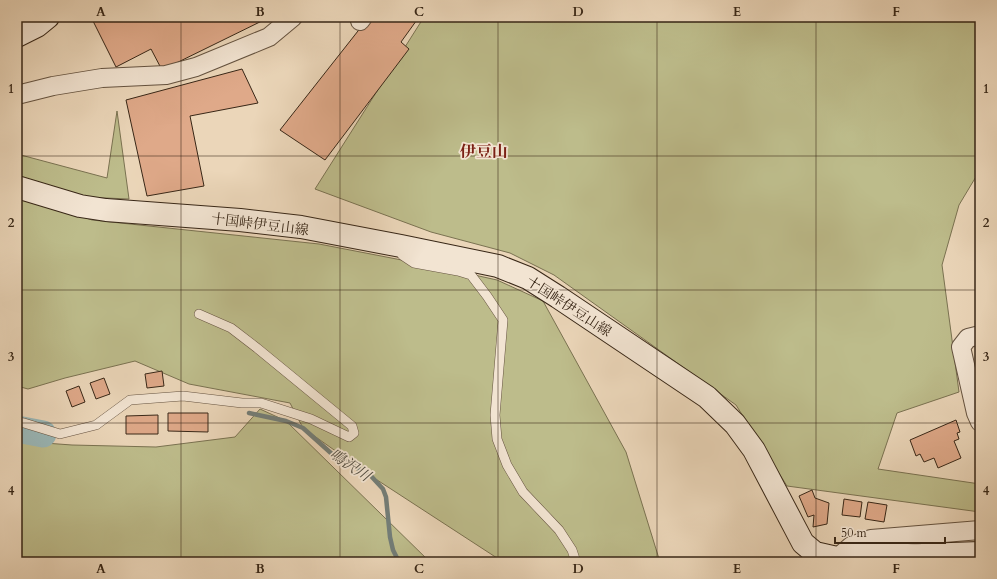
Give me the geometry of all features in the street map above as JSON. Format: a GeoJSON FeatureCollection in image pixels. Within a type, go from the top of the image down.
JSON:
{"type":"FeatureCollection","features":[{"type":"Feature","properties":{"kind":"main road"},"geometry":{"type":"LineString","coordinates":[[17,36],[37,26],[48,17]]}},
{"type":"Feature","properties":{"kind":"main road","name":"十国峠伊豆山線"},"geometry":{"type":"LineString","coordinates":[[17,187],[80,206],[106,210],[247,221],[301,227],[498,266],[528,278],[558,296],[707,397],[735,424],[754,450],[803,543],[815,554],[837,558],[980,553]]}},
{"type":"Feature","properties":{"kind":"street"},"geometry":{"type":"LineString","coordinates":[[17,95],[53,86],[102,78],[166,76],[196,67],[269,37],[294,17]]}},
{"type":"Feature","properties":{"kind":"street"},"geometry":{"type":"LineString","coordinates":[[980,335],[968,338],[962,347],[976,414],[980,422]]}},
{"type":"Feature","properties":{"kind":"street"},"geometry":{"type":"LineString","coordinates":[[837,558],[851,546],[871,539],[980,530]]}},
{"type":"Feature","properties":{"kind":"lane"},"geometry":{"type":"LineString","coordinates":[[401,246],[402,256],[414,263],[458,271],[471,275],[488,296],[503,320],[495,415],[497,439],[507,465],[523,492],[559,530],[572,550],[576,562]]}},
{"type":"Feature","properties":{"kind":"lane"},"geometry":{"type":"LineString","coordinates":[[17,422],[60,434],[96,425],[130,400],[184,396],[242,403],[261,403],[311,419],[349,437],[354,433],[352,426],[231,328],[198,314]]}},
{"type":"Feature","properties":{"kind":"shaded area"},"geometry":{"type":"Polygon","coordinates":[[[424,17],[980,17],[980,170],[959,205],[942,265],[959,392],[897,413],[878,469],[980,484],[980,512],[787,486],[736,405],[554,275],[510,253],[431,232],[315,189],[424,17]]]}},
{"type":"Feature","properties":{"kind":"shaded area"},"geometry":{"type":"Polygon","coordinates":[[[117,111],[129,199],[84,197],[17,177],[17,154],[107,178],[117,111]]]}},
{"type":"Feature","properties":{"kind":"shaded area"},"geometry":{"type":"Polygon","coordinates":[[[17,195],[92,220],[319,244],[443,268],[497,280],[543,301],[626,452],[660,562],[499,562],[497,558],[371,476],[303,428],[290,403],[189,384],[135,361],[65,378],[28,389],[17,386],[17,195]]]}},
{"type":"Feature","properties":{"kind":"shaded area"},"geometry":{"type":"Polygon","coordinates":[[[260,409],[286,421],[430,562],[17,562],[17,441],[72,445],[156,447],[235,437],[260,409]]]}},
{"type":"Feature","properties":{"kind":"building"},"geometry":{"type":"Polygon","coordinates":[[[91,17],[270,17],[162,70],[151,49],[116,67],[91,17]]]}},
{"type":"Feature","properties":{"kind":"building"},"geometry":{"type":"Polygon","coordinates":[[[369,17],[419,17],[401,42],[409,49],[325,160],[280,130],[369,17]]]}},
{"type":"Feature","properties":{"kind":"building"},"geometry":{"type":"Polygon","coordinates":[[[242,69],[258,103],[190,116],[204,186],[147,196],[126,100],[242,69]]]}},
{"type":"Feature","properties":{"kind":"building"},"geometry":{"type":"Polygon","coordinates":[[[162,371],[164,386],[147,388],[145,374],[162,371]]]}},
{"type":"Feature","properties":{"kind":"building"},"geometry":{"type":"Polygon","coordinates":[[[104,378],[110,394],[96,399],[90,383],[104,378]]]}},
{"type":"Feature","properties":{"kind":"building"},"geometry":{"type":"Polygon","coordinates":[[[79,386],[85,402],[72,407],[66,391],[79,386]]]}},
{"type":"Feature","properties":{"kind":"building"},"geometry":{"type":"Polygon","coordinates":[[[168,413],[208,413],[208,432],[168,431],[168,413]]]}},
{"type":"Feature","properties":{"kind":"building"},"geometry":{"type":"Polygon","coordinates":[[[158,415],[158,434],[126,434],[126,416],[158,415]]]}},
{"type":"Feature","properties":{"kind":"building"},"geometry":{"type":"Polygon","coordinates":[[[956,420],[960,432],[957,433],[959,439],[954,441],[961,458],[938,468],[934,458],[924,462],[920,454],[916,456],[910,440],[956,420]]]}},
{"type":"Feature","properties":{"kind":"building"},"geometry":{"type":"Polygon","coordinates":[[[812,490],[815,498],[829,503],[827,524],[813,527],[814,515],[808,517],[799,496],[812,490]]]}},
{"type":"Feature","properties":{"kind":"building"},"geometry":{"type":"Polygon","coordinates":[[[844,499],[862,502],[860,517],[842,515],[844,499]]]}},
{"type":"Feature","properties":{"kind":"building"},"geometry":{"type":"Polygon","coordinates":[[[868,502],[887,505],[884,522],[865,519],[868,502]]]}},
{"type":"Feature","properties":{"kind":"waterway","name":"鳴沢川"},"geometry":{"type":"LineString","coordinates":[[249,413],[286,421],[303,428],[332,454],[371,476],[383,489],[386,497],[390,537],[393,550],[399,562]]}},
{"type":"Feature","properties":{"kind":"waterway","name":"鳴沢川"},"geometry":{"type":"LineString","coordinates":[[17,429],[43,434]]}},
{"type":"Feature","properties":{"kind":"district","name":"伊豆山"},"geometry":{"type":"Point","coordinates":[484,151]}}]}
